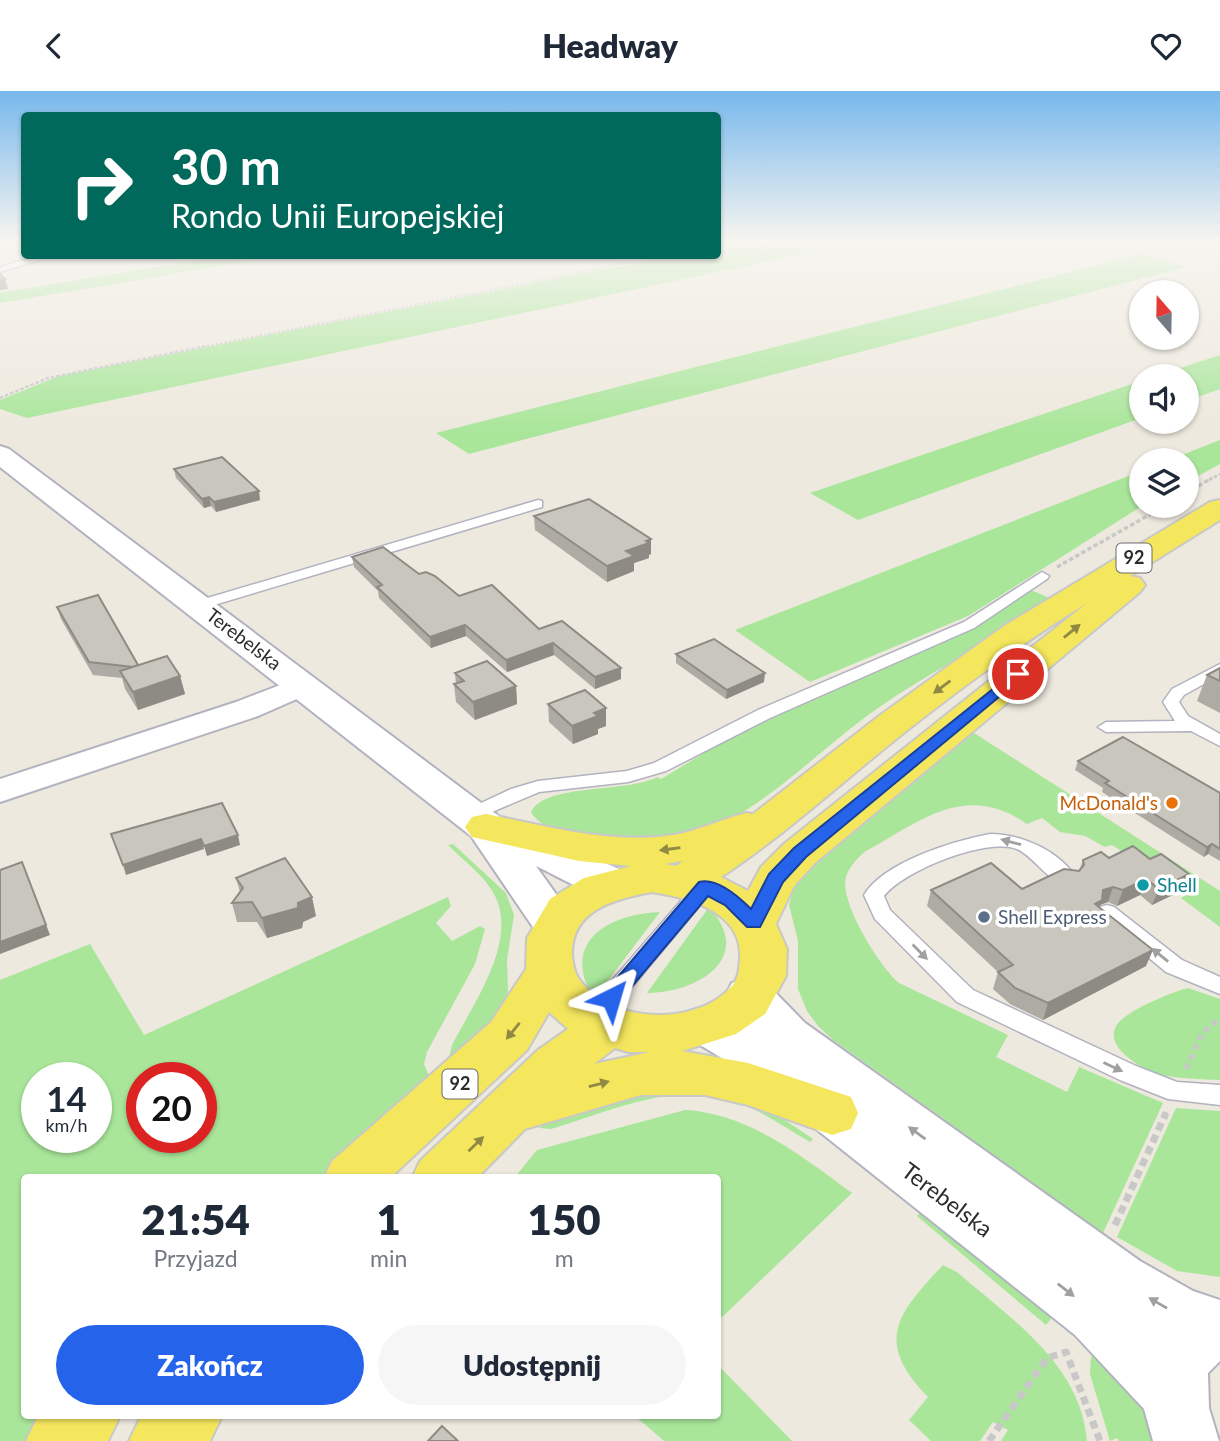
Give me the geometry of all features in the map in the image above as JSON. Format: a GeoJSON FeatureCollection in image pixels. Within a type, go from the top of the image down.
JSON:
{"type":"FeatureCollection","features":[{"type":"Feature","properties":{"kind":"main road","name":"92"},"geometry":{"type":"LineString","coordinates":[[696,883],[713,865],[1016,633],[1131,560],[1175,519],[1220,508]]}},
{"type":"Feature","properties":{"kind":"main road","name":"92"},"geometry":{"type":"LineString","coordinates":[[754,922],[776,878],[800,853],[1151,568],[1175,519]]}},
{"type":"Feature","properties":{"kind":"main road"},"geometry":{"type":"LineString","coordinates":[[479,821],[595,850],[649,851],[690,845],[781,812]]}},
{"type":"Feature","properties":{"kind":"main road","name":"92"},"geometry":{"type":"LineString","coordinates":[[356,1174],[509,1037],[552,949],[580,898],[613,884],[651,877],[696,883],[731,901],[754,922],[765,943],[766,954],[761,977],[749,996],[732,1012],[707,1025],[656,1034],[600,1023],[561,995],[552,949]]}},
{"type":"Feature","properties":{"kind":"main road"},"geometry":{"type":"LineString","coordinates":[[444,1174],[600,1023]]}},
{"type":"Feature","properties":{"kind":"main road"},"geometry":{"type":"LineString","coordinates":[[510,1111],[555,1099],[595,1084],[663,1072],[727,1079],[832,1112]]}},
{"type":"Feature","properties":{"kind":"main road"},"geometry":{"type":"LineString","coordinates":[[59,1441],[84,1419]]}},
{"type":"Feature","properties":{"kind":"main road"},"geometry":{"type":"LineString","coordinates":[[162,1441],[186,1419]]}},
{"type":"Feature","properties":{"kind":"street","name":"Terebelska"},"geometry":{"type":"LineString","coordinates":[[0,454],[479,821],[613,884]]}},
{"type":"Feature","properties":{"kind":"street"},"geometry":{"type":"LineString","coordinates":[[0,791],[247,709],[304,685]]}},
{"type":"Feature","properties":{"kind":"street","name":"Terebelska"},"geometry":{"type":"LineString","coordinates":[[479,821],[552,949]]}},
{"type":"Feature","properties":{"kind":"street","name":"Terebelska"},"geometry":{"type":"LineString","coordinates":[[749,996],[787,1037],[1119,1282],[1180,1316],[1220,1331]]}},
{"type":"Feature","properties":{"kind":"street","name":"Terebelska"},"geometry":{"type":"LineString","coordinates":[[707,1025],[760,1056],[1097,1314],[1179,1417]]}},
{"type":"Feature","properties":{"kind":"street"},"geometry":{"type":"LineString","coordinates":[[1179,1417],[1175,1371],[1184,1354],[1197,1340],[1220,1331]]}},
{"type":"Feature","properties":{"kind":"lane"},"geometry":{"type":"LineString","coordinates":[[199,605],[538,504]]}},
{"type":"Feature","properties":{"kind":"lane"},"geometry":{"type":"LineString","coordinates":[[479,821],[517,793],[538,787],[628,776],[660,767],[764,714],[969,625],[1042,576]]}},
{"type":"Feature","properties":{"kind":"lane"},"geometry":{"type":"LineString","coordinates":[[1220,669],[1178,692],[1172,699],[1175,713],[1220,741]]}},
{"type":"Feature","properties":{"kind":"lane"},"geometry":{"type":"LineString","coordinates":[[1106,727],[1157,727],[1171,724],[1192,726]]}},
{"type":"Feature","properties":{"kind":"lane"},"geometry":{"type":"LineString","coordinates":[[1067,879],[1026,846],[1006,839],[983,839],[885,881],[874,895],[882,913],[965,996],[1128,1073],[1176,1092],[1220,1095]]}},
{"type":"Feature","properties":{"kind":"lane"},"geometry":{"type":"LineString","coordinates":[[600,1023],[696,883]]}},
{"type":"Feature","properties":{"kind":"lane"},"geometry":{"type":"LineString","coordinates":[[1107,912],[1174,966],[1220,986]]}},
{"type":"Feature","properties":{"kind":"path"},"geometry":{"type":"LineString","coordinates":[[0,398],[48,378],[415,305]]}},
{"type":"Feature","properties":{"kind":"path"},"geometry":{"type":"LineString","coordinates":[[1199,486],[1220,474]]}},
{"type":"Feature","properties":{"kind":"path"},"geometry":{"type":"LineString","coordinates":[[1042,576],[1175,519]]}},
{"type":"Feature","properties":{"kind":"path"},"geometry":{"type":"LineString","coordinates":[[1113,1231],[1202,1033],[1220,1019]]}},
{"type":"Feature","properties":{"kind":"path"},"geometry":{"type":"LineString","coordinates":[[989,1441],[1047,1358],[1066,1352],[1100,1441]]}},
{"type":"Feature","properties":{"kind":"green space"},"geometry":{"type":"Polygon","coordinates":[[[422,305],[561,305],[27,418],[0,409],[0,400],[59,376],[422,305]]]}},
{"type":"Feature","properties":{"kind":"green space"},"geometry":{"type":"Polygon","coordinates":[[[941,305],[1040,305],[469,454],[436,433],[941,305]]]}},
{"type":"Feature","properties":{"kind":"green space"},"geometry":{"type":"Polygon","coordinates":[[[1220,355],[1220,389],[1199,397],[1199,364],[1193,364],[1220,355]]]}},
{"type":"Feature","properties":{"kind":"green space"},"geometry":{"type":"Polygon","coordinates":[[[1129,385],[1129,422],[858,520],[810,493],[1129,385]]]}},
{"type":"Feature","properties":{"kind":"green space"},"geometry":{"type":"Polygon","coordinates":[[[1220,440],[1220,464],[1199,475],[1199,448],[1220,440]]]}},
{"type":"Feature","properties":{"kind":"green space"},"geometry":{"type":"Polygon","coordinates":[[[1129,476],[1129,514],[968,616],[810,682],[735,630],[1129,476]]]}},
{"type":"Feature","properties":{"kind":"green space"},"geometry":{"type":"Polygon","coordinates":[[[1031,590],[1054,600],[881,706],[754,805],[708,830],[668,839],[614,841],[562,833],[543,824],[531,812],[539,803],[569,792],[627,785],[657,777],[661,779],[734,735],[977,626],[1031,590]]]}},
{"type":"Feature","properties":{"kind":"green space"},"geometry":{"type":"Polygon","coordinates":[[[968,729],[1220,891],[1220,927],[1181,898],[1192,892],[1138,853],[1129,856],[1112,845],[1105,847],[1085,836],[1060,832],[1042,818],[1027,824],[1005,812],[983,806],[963,806],[925,818],[866,851],[854,863],[846,877],[845,888],[855,917],[872,949],[891,975],[899,983],[1008,1035],[996,1057],[1067,1092],[1079,1067],[1163,1103],[1097,1246],[945,1120],[833,1040],[807,1011],[798,989],[798,941],[789,905],[796,878],[968,729]]]}},
{"type":"Feature","properties":{"kind":"green space"},"geometry":{"type":"Polygon","coordinates":[[[453,844],[506,893],[514,915],[507,960],[508,990],[505,1005],[457,1066],[449,1058],[452,1045],[490,972],[501,933],[501,914],[491,889],[448,845],[453,844]]]}},
{"type":"Feature","properties":{"kind":"green space"},"geometry":{"type":"Polygon","coordinates":[[[448,897],[451,906],[436,923],[452,941],[480,926],[485,929],[475,964],[427,1052],[424,1064],[432,1083],[333,1174],[21,1174],[21,1419],[67,1419],[43,1441],[0,1441],[0,980],[90,944],[144,1035],[448,897]]]}},
{"type":"Feature","properties":{"kind":"green space"},"geometry":{"type":"Polygon","coordinates":[[[709,907],[722,926],[726,942],[723,957],[714,969],[701,979],[684,987],[647,993],[709,907]]]}},
{"type":"Feature","properties":{"kind":"green space"},"geometry":{"type":"Polygon","coordinates":[[[660,912],[594,999],[585,979],[582,962],[586,947],[594,935],[623,918],[660,912]]]}},
{"type":"Feature","properties":{"kind":"green space"},"geometry":{"type":"Polygon","coordinates":[[[1188,988],[1220,999],[1220,1080],[1180,1078],[1147,1070],[1127,1057],[1114,1040],[1114,1030],[1126,1016],[1171,993],[1188,988]]]}},
{"type":"Feature","properties":{"kind":"green space"},"geometry":{"type":"Polygon","coordinates":[[[707,1089],[776,1114],[813,1139],[810,1142],[747,1106],[724,1098],[702,1095],[658,1097],[551,1129],[539,1128],[564,1111],[619,1091],[707,1089]]]}},
{"type":"Feature","properties":{"kind":"green space"},"geometry":{"type":"Polygon","coordinates":[[[1176,1108],[1220,1111],[1220,1277],[1177,1271],[1117,1237],[1176,1108]]]}},
{"type":"Feature","properties":{"kind":"green space"},"geometry":{"type":"Polygon","coordinates":[[[685,1110],[708,1113],[731,1119],[774,1139],[852,1193],[721,1318],[721,1174],[517,1174],[537,1150],[685,1110]]]}},
{"type":"Feature","properties":{"kind":"green space"},"geometry":{"type":"Polygon","coordinates":[[[920,1212],[1021,1271],[1064,1302],[1046,1325],[917,1216],[920,1212]]]}},
{"type":"Feature","properties":{"kind":"green space"},"geometry":{"type":"Polygon","coordinates":[[[943,1265],[957,1272],[1040,1345],[1072,1389],[1082,1414],[1087,1441],[1001,1441],[1008,1430],[993,1422],[980,1441],[931,1441],[909,1420],[928,1397],[911,1377],[901,1359],[897,1343],[898,1328],[914,1298],[943,1265]]]}},
{"type":"Feature","properties":{"kind":"green space"},"geometry":{"type":"Polygon","coordinates":[[[1104,1337],[1140,1382],[1154,1441],[1119,1441],[1117,1438],[1110,1441],[1090,1374],[1091,1357],[1104,1337]]]}},
{"type":"Feature","properties":{"kind":"green space"},"geometry":{"type":"Polygon","coordinates":[[[721,1368],[792,1441],[664,1441],[638,1419],[721,1419],[721,1368]]]}},
{"type":"Feature","properties":{"kind":"building"},"geometry":{"type":"Polygon","coordinates":[[[222,457],[259,491],[214,502],[209,497],[202,499],[174,469],[222,457]]]}},
{"type":"Feature","properties":{"kind":"building"},"geometry":{"type":"Polygon","coordinates":[[[589,499],[651,539],[646,541],[649,543],[626,551],[634,556],[607,566],[534,516],[589,499]]]}},
{"type":"Feature","properties":{"kind":"building"},"geometry":{"type":"Polygon","coordinates":[[[383,547],[419,574],[426,572],[435,576],[459,596],[492,585],[539,629],[562,621],[621,668],[595,677],[553,643],[506,660],[465,625],[430,637],[377,587],[382,585],[352,557],[383,547]]]}},
{"type":"Feature","properties":{"kind":"building"},"geometry":{"type":"Polygon","coordinates":[[[98,595],[138,665],[133,667],[89,662],[57,607],[98,595]]]}},
{"type":"Feature","properties":{"kind":"building"},"geometry":{"type":"Polygon","coordinates":[[[714,639],[765,673],[727,690],[676,654],[714,639]]]}},
{"type":"Feature","properties":{"kind":"building"},"geometry":{"type":"Polygon","coordinates":[[[167,656],[180,676],[133,692],[120,671],[167,656]]]}},
{"type":"Feature","properties":{"kind":"building"},"geometry":{"type":"Polygon","coordinates":[[[487,661],[516,686],[473,702],[454,684],[464,681],[455,673],[487,661]]]}},
{"type":"Feature","properties":{"kind":"building"},"geometry":{"type":"Polygon","coordinates":[[[1220,668],[1220,681],[1207,675],[1220,668]]]}},
{"type":"Feature","properties":{"kind":"building"},"geometry":{"type":"Polygon","coordinates":[[[585,690],[606,708],[594,713],[598,716],[572,726],[548,704],[585,690]]]}},
{"type":"Feature","properties":{"kind":"building","name":"McDonald's"},"geometry":{"type":"Polygon","coordinates":[[[1123,737],[1220,793],[1220,849],[1212,844],[1207,847],[1105,783],[1109,781],[1078,761],[1123,737]]]}},
{"type":"Feature","properties":{"kind":"building"},"geometry":{"type":"Polygon","coordinates":[[[222,803],[238,835],[204,846],[201,839],[123,865],[111,834],[222,803]]]}},
{"type":"Feature","properties":{"kind":"building"},"geometry":{"type":"Polygon","coordinates":[[[1133,846],[1150,859],[1161,854],[1189,874],[1159,889],[1146,879],[1123,890],[1113,887],[1103,890],[1102,900],[1095,904],[1153,950],[1048,1003],[1015,988],[998,972],[1013,965],[931,890],[991,863],[1022,889],[1064,869],[1079,871],[1084,865],[1083,860],[1101,852],[1109,858],[1133,846]]]}},
{"type":"Feature","properties":{"kind":"building"},"geometry":{"type":"Polygon","coordinates":[[[285,858],[312,897],[298,903],[298,908],[262,918],[252,902],[232,903],[243,888],[236,878],[285,858]]]}},
{"type":"Feature","properties":{"kind":"building"},"geometry":{"type":"Polygon","coordinates":[[[22,862],[46,925],[0,942],[0,870],[22,862]]]}},
{"type":"Feature","properties":{"kind":"building"},"geometry":{"type":"Polygon","coordinates":[[[442,1426],[458,1441],[428,1441],[442,1426]]]}},
{"type":"Feature","properties":{"kind":"place","name":"McDonald's"},"geometry":{"type":"Point","coordinates":[1172,803]}},
{"type":"Feature","properties":{"kind":"place","name":"Shell"},"geometry":{"type":"Point","coordinates":[1143,885]}},
{"type":"Feature","properties":{"kind":"place","name":"Shell Express"},"geometry":{"type":"Point","coordinates":[984,917]}},
{"type":"Feature","properties":{"kind":"route"},"geometry":{"type":"LineString","coordinates":[[611,998],[705,886],[725,896],[754,922],[766,893],[800,853],[1018,674]]}}]}
